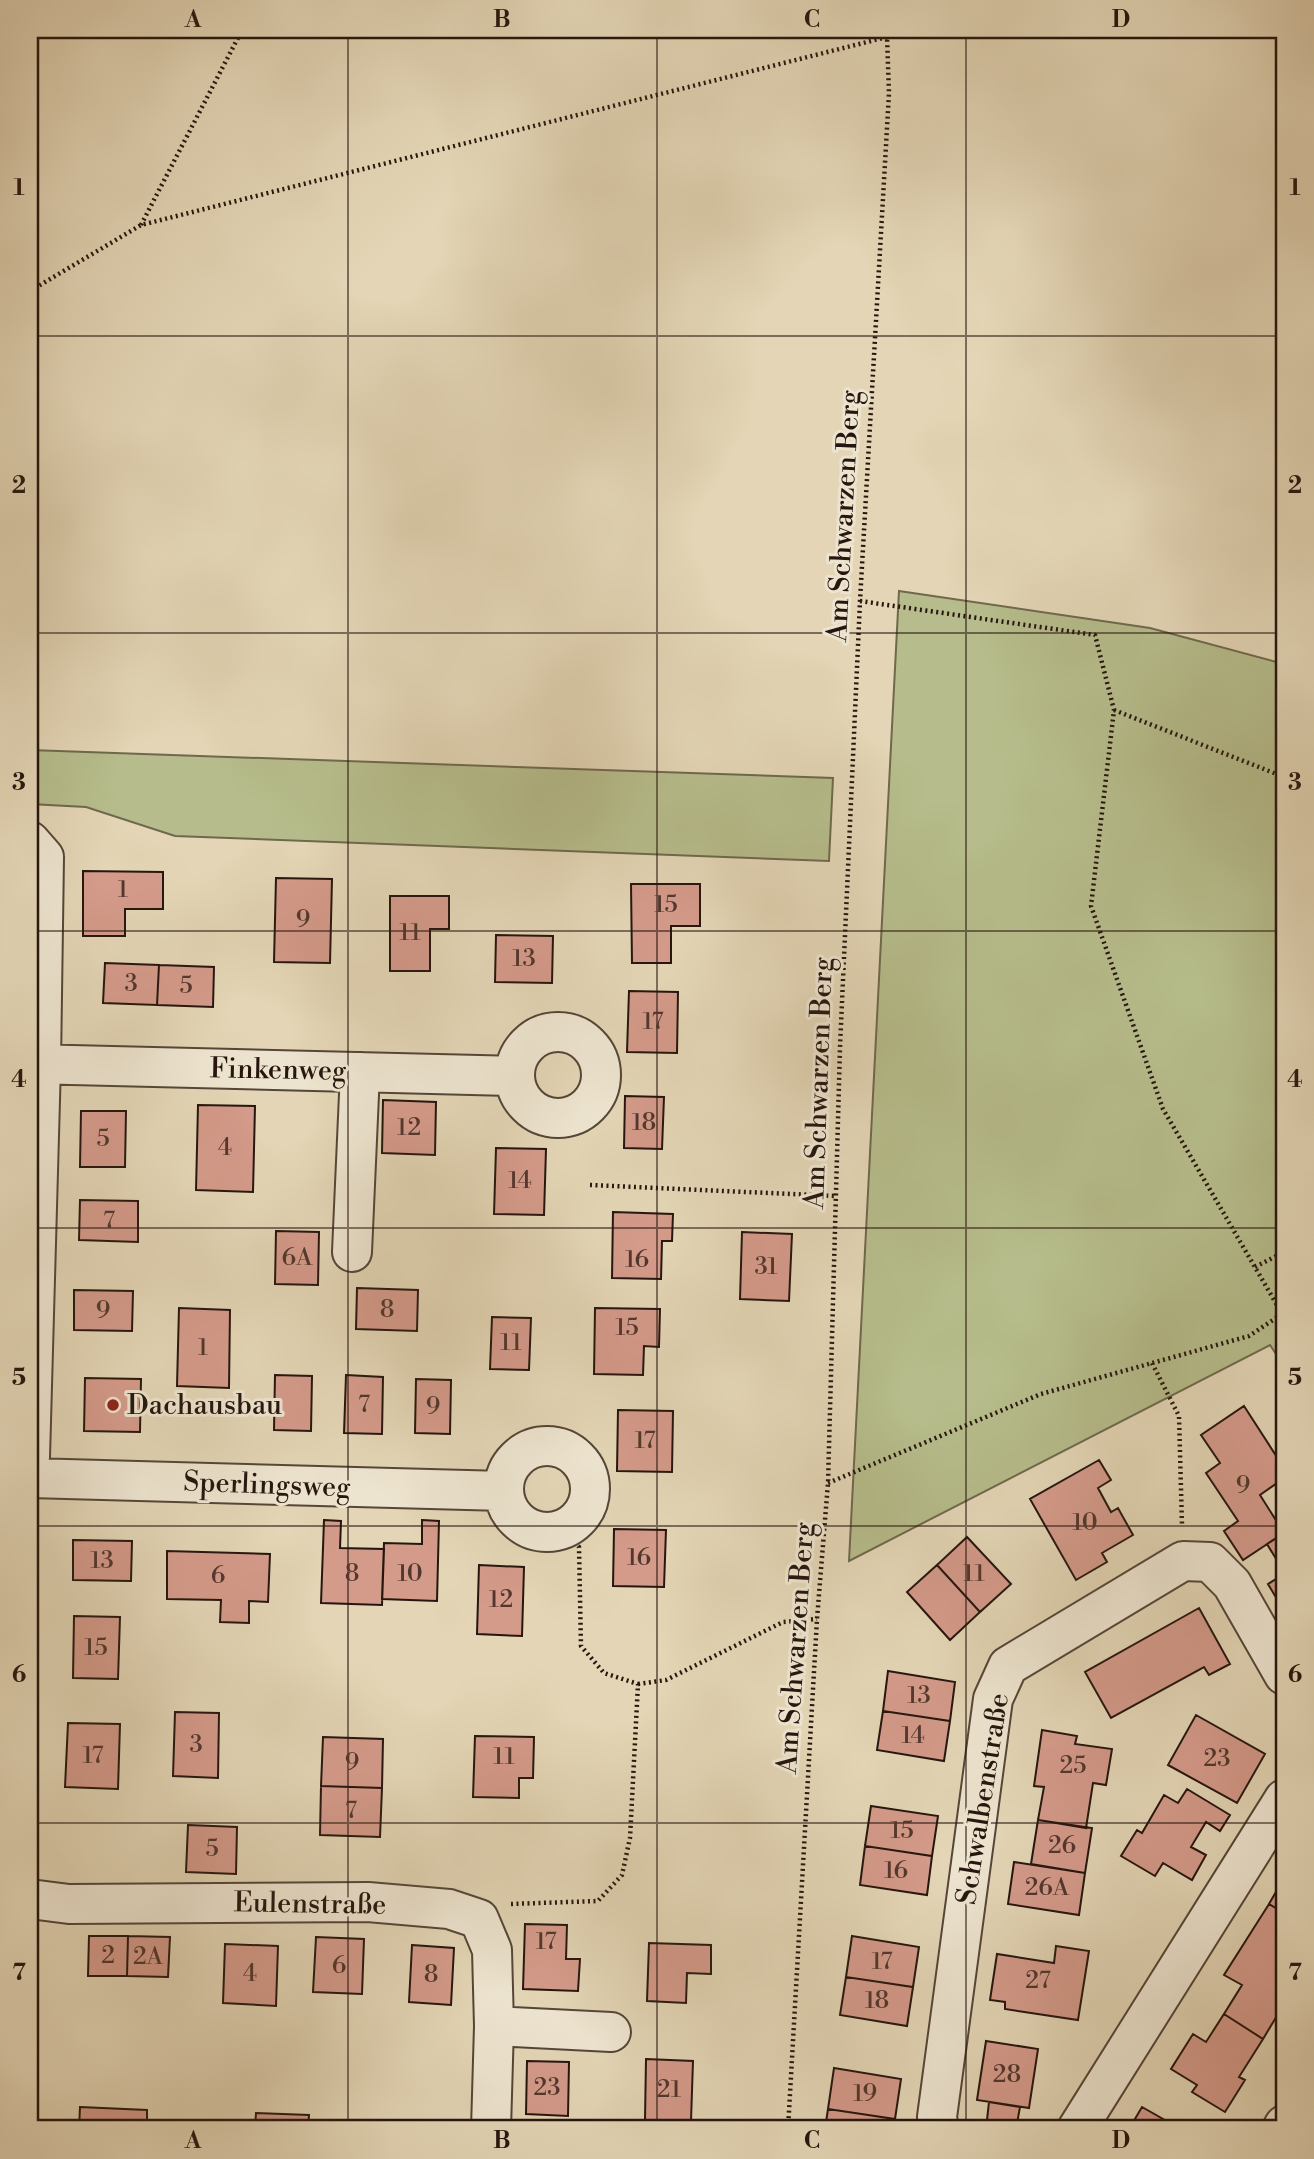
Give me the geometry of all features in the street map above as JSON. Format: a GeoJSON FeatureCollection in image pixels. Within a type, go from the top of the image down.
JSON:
{"type":"FeatureCollection","features":[{"type":"Feature","properties":{"kind":"street"},"geometry":{"type":"LineString","coordinates":[[30,841],[44,857],[35,1064],[30,1457]]}},
{"type":"Feature","properties":{"kind":"street","name":"Finkenweg"},"geometry":{"type":"LineString","coordinates":[[35,1064],[515,1076]]}},
{"type":"Feature","properties":{"kind":"street"},"geometry":{"type":"LineString","coordinates":[[352,1252],[360,1072]]}},
{"type":"Feature","properties":{"kind":"street"},"geometry":{"type":"LineString","coordinates":[[550,1446],[564,1449],[576,1457],[585,1469],[589,1482],[589,1497],[575,1522],[563,1529],[536,1531],[513,1516],[504,1491],[505,1477],[522,1454],[550,1446]]}},
{"type":"Feature","properties":{"kind":"street","name":"Sperlingsweg"},"geometry":{"type":"LineString","coordinates":[[30,1478],[504,1491]]}},
{"type":"Feature","properties":{"kind":"street"},"geometry":{"type":"LineString","coordinates":[[1183,1561],[1210,1562],[1232,1584],[1284,1675]]}},
{"type":"Feature","properties":{"kind":"street","name":"Schwalbenstraße"},"geometry":{"type":"LineString","coordinates":[[939,2129],[937,2117],[993,1699],[1009,1666],[1183,1561]]}},
{"type":"Feature","properties":{"kind":"street"},"geometry":{"type":"LineString","coordinates":[[1077,2129],[1284,1799]]}},
{"type":"Feature","properties":{"kind":"street","name":"Eulenstraße"},"geometry":{"type":"LineString","coordinates":[[30,1899],[69,1904],[368,1902],[449,1909],[479,1919]]}},
{"type":"Feature","properties":{"kind":"street"},"geometry":{"type":"LineString","coordinates":[[479,1919],[492,1950],[494,2026],[491,2129]]}},
{"type":"Feature","properties":{"kind":"street"},"geometry":{"type":"LineString","coordinates":[[494,2026],[611,2032]]}},
{"type":"Feature","properties":{"kind":"path"},"geometry":{"type":"LineString","coordinates":[[141,225],[242,30]]}},
{"type":"Feature","properties":{"kind":"path"},"geometry":{"type":"LineString","coordinates":[[30,291],[141,225],[887,37],[895,30]]}},
{"type":"Feature","properties":{"kind":"path","name":"Am Schwarzen Berg"},"geometry":{"type":"LineString","coordinates":[[788,2129],[817,1619],[828,1483],[840,1034],[860,601],[889,93],[887,37]]}},
{"type":"Feature","properties":{"kind":"path"},"geometry":{"type":"LineString","coordinates":[[828,1483],[1041,1394],[1249,1336],[1283,1315],[1163,1109],[1091,906],[1114,710],[1096,635],[860,601]]}},
{"type":"Feature","properties":{"kind":"path"},"geometry":{"type":"LineString","coordinates":[[1114,710],[1284,777]]}},
{"type":"Feature","properties":{"kind":"path"},"geometry":{"type":"LineString","coordinates":[[590,1185],[836,1196]]}},
{"type":"Feature","properties":{"kind":"path"},"geometry":{"type":"LineString","coordinates":[[1255,1267],[1284,1252]]}},
{"type":"Feature","properties":{"kind":"path"},"geometry":{"type":"LineString","coordinates":[[1152,1363],[1179,1416],[1183,1561]]}},
{"type":"Feature","properties":{"kind":"path"},"geometry":{"type":"LineString","coordinates":[[563,1529],[579,1547],[580,1646],[604,1673],[638,1684],[666,1680],[783,1622],[817,1619]]}},
{"type":"Feature","properties":{"kind":"path"},"geometry":{"type":"LineString","coordinates":[[479,1919],[504,1905],[598,1901],[622,1875],[630,1838],[638,1684]]}},
{"type":"Feature","properties":{"kind":"green space"},"geometry":{"type":"Polygon","coordinates":[[[899,591],[1150,628],[1284,664],[1284,1366],[1270,1345],[849,1561],[899,591]]]}},
{"type":"Feature","properties":{"kind":"green space"},"geometry":{"type":"Polygon","coordinates":[[[30,750],[833,778],[829,861],[175,836],[86,807],[30,804],[30,750]]]}},
{"type":"Feature","properties":{"kind":"building"},"geometry":{"type":"Polygon","coordinates":[[[83,871],[163,872],[163,909],[125,909],[125,936],[83,936],[83,871]]]}},
{"type":"Feature","properties":{"kind":"building"},"geometry":{"type":"Polygon","coordinates":[[[276,878],[332,879],[330,963],[274,962],[276,878]]]}},
{"type":"Feature","properties":{"kind":"building"},"geometry":{"type":"Polygon","coordinates":[[[631,884],[700,884],[700,926],[671,926],[671,963],[632,963],[631,884]]]}},
{"type":"Feature","properties":{"kind":"building"},"geometry":{"type":"Polygon","coordinates":[[[390,896],[449,896],[449,929],[430,929],[430,971],[390,971],[390,896]]]}},
{"type":"Feature","properties":{"kind":"building"},"geometry":{"type":"Polygon","coordinates":[[[496,935],[553,936],[552,983],[495,982],[496,935]]]}},
{"type":"Feature","properties":{"kind":"building"},"geometry":{"type":"Polygon","coordinates":[[[105,963],[159,965],[157,1005],[103,1003],[105,963]]]}},
{"type":"Feature","properties":{"kind":"building"},"geometry":{"type":"Polygon","coordinates":[[[159,965],[214,967],[213,1007],[157,1005],[159,965]]]}},
{"type":"Feature","properties":{"kind":"building"},"geometry":{"type":"Polygon","coordinates":[[[629,991],[678,992],[677,1053],[627,1052],[629,991]]]}},
{"type":"Feature","properties":{"kind":"building"},"geometry":{"type":"Polygon","coordinates":[[[625,1096],[664,1097],[662,1149],[624,1148],[625,1096]]]}},
{"type":"Feature","properties":{"kind":"building"},"geometry":{"type":"Polygon","coordinates":[[[383,1100],[436,1102],[435,1155],[382,1153],[383,1100]]]}},
{"type":"Feature","properties":{"kind":"building"},"geometry":{"type":"Polygon","coordinates":[[[198,1105],[255,1106],[253,1192],[196,1190],[198,1105]]]}},
{"type":"Feature","properties":{"kind":"building"},"geometry":{"type":"Polygon","coordinates":[[[81,1111],[126,1111],[125,1167],[80,1167],[81,1111]]]}},
{"type":"Feature","properties":{"kind":"building"},"geometry":{"type":"Polygon","coordinates":[[[496,1148],[546,1149],[544,1215],[494,1214],[496,1148]]]}},
{"type":"Feature","properties":{"kind":"building"},"geometry":{"type":"Polygon","coordinates":[[[80,1200],[138,1201],[138,1242],[79,1240],[80,1200]]]}},
{"type":"Feature","properties":{"kind":"building"},"geometry":{"type":"Polygon","coordinates":[[[613,1212],[673,1214],[672,1241],[662,1241],[661,1279],[612,1278],[613,1212]]]}},
{"type":"Feature","properties":{"kind":"building"},"geometry":{"type":"Polygon","coordinates":[[[276,1231],[319,1232],[318,1285],[275,1284],[276,1231]]]}},
{"type":"Feature","properties":{"kind":"building"},"geometry":{"type":"Polygon","coordinates":[[[742,1232],[792,1234],[789,1301],[740,1299],[742,1232]]]}},
{"type":"Feature","properties":{"kind":"building"},"geometry":{"type":"Polygon","coordinates":[[[357,1288],[418,1290],[417,1331],[356,1329],[357,1288]]]}},
{"type":"Feature","properties":{"kind":"building"},"geometry":{"type":"Polygon","coordinates":[[[74,1290],[133,1291],[132,1331],[74,1330],[74,1290]]]}},
{"type":"Feature","properties":{"kind":"building"},"geometry":{"type":"Polygon","coordinates":[[[179,1308],[230,1310],[229,1388],[177,1386],[179,1308]]]}},
{"type":"Feature","properties":{"kind":"building"},"geometry":{"type":"Polygon","coordinates":[[[595,1308],[660,1309],[659,1347],[644,1346],[643,1375],[594,1374],[595,1308]]]}},
{"type":"Feature","properties":{"kind":"building"},"geometry":{"type":"Polygon","coordinates":[[[492,1317],[531,1318],[529,1370],[490,1369],[492,1317]]]}},
{"type":"Feature","properties":{"kind":"building"},"geometry":{"type":"Polygon","coordinates":[[[275,1375],[312,1376],[311,1431],[274,1430],[275,1375]]]}},
{"type":"Feature","properties":{"kind":"building"},"geometry":{"type":"Polygon","coordinates":[[[346,1375],[383,1377],[382,1434],[344,1433],[346,1375]]]}},
{"type":"Feature","properties":{"kind":"building","name":"Dachausbau"},"geometry":{"type":"Polygon","coordinates":[[[85,1378],[141,1379],[140,1432],[84,1431],[85,1378]]]}},
{"type":"Feature","properties":{"kind":"building"},"geometry":{"type":"Polygon","coordinates":[[[416,1379],[451,1380],[450,1434],[415,1433],[416,1379]]]}},
{"type":"Feature","properties":{"kind":"building"},"geometry":{"type":"Polygon","coordinates":[[[1244,1406],[1284,1468],[1284,1478],[1260,1495],[1284,1533],[1243,1560],[1224,1531],[1238,1521],[1206,1473],[1220,1463],[1201,1435],[1244,1406]]]}},
{"type":"Feature","properties":{"kind":"building"},"geometry":{"type":"Polygon","coordinates":[[[618,1410],[673,1411],[672,1472],[617,1471],[618,1410]]]}},
{"type":"Feature","properties":{"kind":"building"},"geometry":{"type":"Polygon","coordinates":[[[1099,1460],[1111,1480],[1098,1488],[1111,1512],[1118,1508],[1133,1535],[1102,1553],[1107,1562],[1076,1580],[1030,1499],[1099,1460]]]}},
{"type":"Feature","properties":{"kind":"building"},"geometry":{"type":"Polygon","coordinates":[[[324,1520],[341,1521],[340,1548],[384,1549],[382,1605],[321,1603],[324,1520]]]}},
{"type":"Feature","properties":{"kind":"building"},"geometry":{"type":"Polygon","coordinates":[[[422,1520],[439,1521],[437,1601],[382,1599],[384,1543],[422,1544],[422,1520]]]}},
{"type":"Feature","properties":{"kind":"building"},"geometry":{"type":"Polygon","coordinates":[[[614,1529],[666,1530],[664,1587],[613,1586],[614,1529]]]}},
{"type":"Feature","properties":{"kind":"building"},"geometry":{"type":"Polygon","coordinates":[[[1284,1533],[1284,1572],[1267,1544],[1284,1533]]]}},
{"type":"Feature","properties":{"kind":"building"},"geometry":{"type":"Polygon","coordinates":[[[967,1537],[1011,1584],[980,1612],[937,1565],[967,1537]]]}},
{"type":"Feature","properties":{"kind":"building"},"geometry":{"type":"Polygon","coordinates":[[[73,1540],[132,1541],[131,1581],[73,1580],[73,1540]]]}},
{"type":"Feature","properties":{"kind":"building"},"geometry":{"type":"Polygon","coordinates":[[[167,1551],[270,1554],[268,1602],[249,1601],[249,1623],[220,1622],[221,1600],[167,1599],[167,1551]]]}},
{"type":"Feature","properties":{"kind":"building"},"geometry":{"type":"Polygon","coordinates":[[[479,1565],[524,1567],[522,1636],[477,1634],[479,1565]]]}},
{"type":"Feature","properties":{"kind":"building"},"geometry":{"type":"Polygon","coordinates":[[[937,1565],[980,1612],[950,1640],[907,1592],[937,1565]]]}},
{"type":"Feature","properties":{"kind":"building"},"geometry":{"type":"Polygon","coordinates":[[[1284,1574],[1284,1611],[1268,1584],[1284,1574]]]}},
{"type":"Feature","properties":{"kind":"building"},"geometry":{"type":"Polygon","coordinates":[[[1199,1608],[1230,1664],[1209,1675],[1204,1667],[1111,1718],[1085,1672],[1199,1608]]]}},
{"type":"Feature","properties":{"kind":"building"},"geometry":{"type":"Polygon","coordinates":[[[74,1616],[120,1617],[118,1679],[73,1678],[74,1616]]]}},
{"type":"Feature","properties":{"kind":"building"},"geometry":{"type":"Polygon","coordinates":[[[888,1671],[955,1682],[950,1721],[883,1711],[888,1671]]]}},
{"type":"Feature","properties":{"kind":"building"},"geometry":{"type":"Polygon","coordinates":[[[883,1711],[950,1721],[944,1761],[877,1750],[883,1711]]]}},
{"type":"Feature","properties":{"kind":"building"},"geometry":{"type":"Polygon","coordinates":[[[175,1712],[219,1713],[218,1778],[173,1776],[175,1712]]]}},
{"type":"Feature","properties":{"kind":"building"},"geometry":{"type":"Polygon","coordinates":[[[1196,1715],[1265,1754],[1237,1803],[1168,1765],[1196,1715]]]}},
{"type":"Feature","properties":{"kind":"building"},"geometry":{"type":"Polygon","coordinates":[[[68,1723],[120,1724],[118,1789],[65,1787],[68,1723]]]}},
{"type":"Feature","properties":{"kind":"building"},"geometry":{"type":"Polygon","coordinates":[[[1042,1730],[1077,1736],[1075,1744],[1112,1749],[1106,1785],[1093,1783],[1086,1828],[1038,1820],[1044,1787],[1034,1786],[1042,1730]]]}},
{"type":"Feature","properties":{"kind":"building"},"geometry":{"type":"Polygon","coordinates":[[[475,1736],[534,1737],[533,1778],[519,1778],[519,1798],[473,1797],[475,1736]]]}},
{"type":"Feature","properties":{"kind":"building"},"geometry":{"type":"Polygon","coordinates":[[[323,1737],[383,1739],[382,1788],[321,1786],[323,1737]]]}},
{"type":"Feature","properties":{"kind":"building"},"geometry":{"type":"Polygon","coordinates":[[[321,1786],[382,1788],[380,1837],[320,1835],[321,1786]]]}},
{"type":"Feature","properties":{"kind":"building"},"geometry":{"type":"Polygon","coordinates":[[[1187,1789],[1230,1815],[1220,1831],[1206,1822],[1191,1847],[1206,1855],[1192,1880],[1163,1863],[1155,1876],[1121,1856],[1137,1830],[1142,1833],[1164,1795],[1178,1803],[1187,1789]]]}},
{"type":"Feature","properties":{"kind":"building"},"geometry":{"type":"Polygon","coordinates":[[[871,1806],[938,1816],[932,1856],[865,1846],[871,1806]]]}},
{"type":"Feature","properties":{"kind":"building"},"geometry":{"type":"Polygon","coordinates":[[[1038,1820],[1092,1828],[1085,1873],[1031,1864],[1038,1820]]]}},
{"type":"Feature","properties":{"kind":"building"},"geometry":{"type":"Polygon","coordinates":[[[188,1825],[237,1827],[236,1874],[186,1872],[188,1825]]]}},
{"type":"Feature","properties":{"kind":"building"},"geometry":{"type":"Polygon","coordinates":[[[865,1846],[932,1856],[927,1895],[860,1885],[865,1846]]]}},
{"type":"Feature","properties":{"kind":"building"},"geometry":{"type":"Polygon","coordinates":[[[1014,1862],[1085,1873],[1079,1915],[1008,1904],[1014,1862]]]}},
{"type":"Feature","properties":{"kind":"building"},"geometry":{"type":"Polygon","coordinates":[[[1284,1878],[1284,1913],[1269,1904],[1284,1878]]]}},
{"type":"Feature","properties":{"kind":"building"},"geometry":{"type":"Polygon","coordinates":[[[1269,1904],[1284,1913],[1284,2004],[1263,2039],[1224,2014],[1242,1985],[1224,1975],[1269,1904]]]}},
{"type":"Feature","properties":{"kind":"building"},"geometry":{"type":"Polygon","coordinates":[[[525,1924],[567,1925],[566,1959],[580,1959],[578,1991],[523,1989],[525,1924]]]}},
{"type":"Feature","properties":{"kind":"building"},"geometry":{"type":"Polygon","coordinates":[[[89,1936],[128,1936],[127,1976],[88,1976],[89,1936]]]}},
{"type":"Feature","properties":{"kind":"building"},"geometry":{"type":"Polygon","coordinates":[[[128,1936],[170,1937],[168,1977],[127,1976],[128,1936]]]}},
{"type":"Feature","properties":{"kind":"building"},"geometry":{"type":"Polygon","coordinates":[[[852,1936],[919,1947],[913,1987],[846,1977],[852,1936]]]}},
{"type":"Feature","properties":{"kind":"building"},"geometry":{"type":"Polygon","coordinates":[[[316,1937],[364,1939],[362,1994],[313,1992],[316,1937]]]}},
{"type":"Feature","properties":{"kind":"building"},"geometry":{"type":"Polygon","coordinates":[[[649,1943],[711,1945],[711,1974],[687,1973],[686,2003],[647,2001],[649,1943]]]}},
{"type":"Feature","properties":{"kind":"building"},"geometry":{"type":"Polygon","coordinates":[[[225,1944],[278,1946],[276,2006],[223,2003],[225,1944]]]}},
{"type":"Feature","properties":{"kind":"building"},"geometry":{"type":"Polygon","coordinates":[[[412,1945],[454,1948],[451,2005],[409,2002],[412,1945]]]}},
{"type":"Feature","properties":{"kind":"building"},"geometry":{"type":"Polygon","coordinates":[[[1056,1946],[1089,1951],[1078,2020],[1005,2009],[1005,2002],[990,2000],[997,1954],[1054,1963],[1056,1946]]]}},
{"type":"Feature","properties":{"kind":"building"},"geometry":{"type":"Polygon","coordinates":[[[846,1977],[913,1987],[907,2026],[840,2015],[846,1977]]]}},
{"type":"Feature","properties":{"kind":"building"},"geometry":{"type":"Polygon","coordinates":[[[1224,2014],[1263,2039],[1239,2077],[1245,2080],[1225,2112],[1192,2092],[1197,2085],[1171,2069],[1193,2034],[1206,2042],[1224,2014]]]}},
{"type":"Feature","properties":{"kind":"building"},"geometry":{"type":"Polygon","coordinates":[[[986,2041],[1038,2049],[1029,2108],[977,2100],[986,2041]]]}},
{"type":"Feature","properties":{"kind":"building"},"geometry":{"type":"Polygon","coordinates":[[[646,2059],[693,2061],[691,2121],[645,2120],[646,2059]]]}},
{"type":"Feature","properties":{"kind":"building"},"geometry":{"type":"Polygon","coordinates":[[[527,2061],[569,2062],[568,2116],[526,2114],[527,2061]]]}},
{"type":"Feature","properties":{"kind":"building"},"geometry":{"type":"Polygon","coordinates":[[[834,2068],[901,2079],[895,2119],[828,2109],[834,2068]]]}},
{"type":"Feature","properties":{"kind":"building"},"geometry":{"type":"Polygon","coordinates":[[[989,2102],[1020,2107],[1016,2129],[986,2129],[989,2102]]]}},
{"type":"Feature","properties":{"kind":"building"},"geometry":{"type":"Polygon","coordinates":[[[80,2107],[147,2110],[147,2129],[79,2129],[80,2107]]]}},
{"type":"Feature","properties":{"kind":"building"},"geometry":{"type":"Polygon","coordinates":[[[1142,2107],[1177,2127],[1176,2129],[1129,2129],[1142,2107]]]}},
{"type":"Feature","properties":{"kind":"building"},"geometry":{"type":"Polygon","coordinates":[[[828,2109],[895,2119],[893,2129],[825,2129],[828,2109]]]}},
{"type":"Feature","properties":{"kind":"building"},"geometry":{"type":"Polygon","coordinates":[[[256,2113],[309,2115],[308,2129],[255,2129],[256,2113]]]}},
{"type":"Feature","properties":{"kind":"place","name":"Dachausbau"},"geometry":{"type":"Point","coordinates":[113,1405]}}]}
